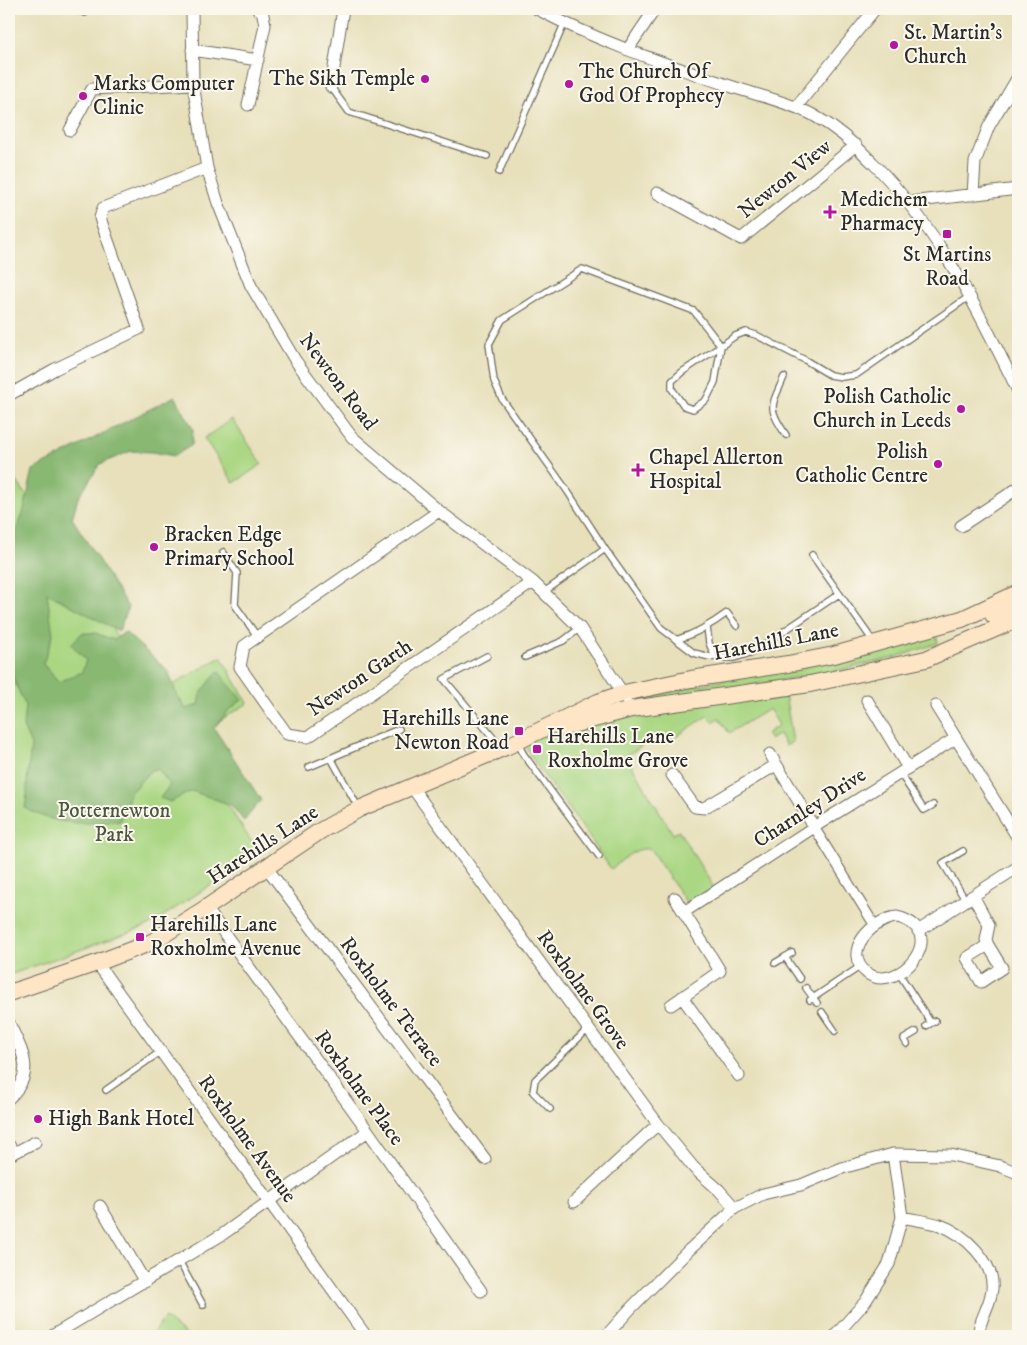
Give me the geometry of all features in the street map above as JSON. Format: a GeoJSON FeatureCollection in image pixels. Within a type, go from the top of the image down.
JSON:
{"type":"FeatureCollection","features":[{"type":"Feature","properties":{"kind":"main road","name":"Harehills Lane"},"geometry":{"type":"LineString","coordinates":[[9,993],[152,942],[267,868],[320,831],[359,809],[542,731],[598,702],[624,693],[691,679],[834,655],[962,619],[1018,593]]}},
{"type":"Feature","properties":{"kind":"main road"},"geometry":{"type":"LineString","coordinates":[[962,619],[976,622],[1018,606]]}},
{"type":"Feature","properties":{"kind":"main road","name":"Harehills Lane"},"geometry":{"type":"LineString","coordinates":[[542,731],[573,726],[631,709],[810,684],[926,659],[1014,623]]}},
{"type":"Feature","properties":{"kind":"street","name":"Newton Road"},"geometry":{"type":"LineString","coordinates":[[192,9],[193,84],[207,168],[218,203],[251,286],[295,360],[352,437],[438,511],[533,582],[580,628],[624,693],[631,709]]}},
{"type":"Feature","properties":{"kind":"street"},"geometry":{"type":"LineString","coordinates":[[248,105],[266,25],[262,10],[258,9]]}},
{"type":"Feature","properties":{"kind":"street"},"geometry":{"type":"LineString","coordinates":[[331,87],[343,9]]}},
{"type":"Feature","properties":{"kind":"street"},"geometry":{"type":"LineString","coordinates":[[537,9],[628,49],[728,86],[796,107],[813,115],[856,145],[910,202],[944,253],[970,296],[1018,391]]}},
{"type":"Feature","properties":{"kind":"street"},"geometry":{"type":"LineString","coordinates":[[628,49],[656,9]]}},
{"type":"Feature","properties":{"kind":"street"},"geometry":{"type":"LineString","coordinates":[[796,107],[875,9]]}},
{"type":"Feature","properties":{"kind":"street"},"geometry":{"type":"LineString","coordinates":[[192,50],[258,60]]}},
{"type":"Feature","properties":{"kind":"street"},"geometry":{"type":"LineString","coordinates":[[974,195],[975,162],[978,153],[989,126],[1018,77]]}},
{"type":"Feature","properties":{"kind":"street"},"geometry":{"type":"LineString","coordinates":[[70,130],[92,90],[193,84]]}},
{"type":"Feature","properties":{"kind":"street","name":"Newton View"},"geometry":{"type":"LineString","coordinates":[[657,193],[740,239],[856,145]]}},
{"type":"Feature","properties":{"kind":"street"},"geometry":{"type":"LineString","coordinates":[[9,395],[55,369],[139,329],[100,218],[103,208],[207,168]]}},
{"type":"Feature","properties":{"kind":"street"},"geometry":{"type":"LineString","coordinates":[[910,202],[1018,189]]}},
{"type":"Feature","properties":{"kind":"street"},"geometry":{"type":"LineString","coordinates":[[961,526],[1018,488]]}},
{"type":"Feature","properties":{"kind":"street","name":"Newton Garth"},"geometry":{"type":"LineString","coordinates":[[438,511],[244,646],[240,667],[287,734],[308,737],[533,582]]}},
{"type":"Feature","properties":{"kind":"street"},"geometry":{"type":"LineString","coordinates":[[866,700],[904,770]]}},
{"type":"Feature","properties":{"kind":"street"},"geometry":{"type":"LineString","coordinates":[[936,706],[1018,838]]}},
{"type":"Feature","properties":{"kind":"street","name":"Charnley Drive"},"geometry":{"type":"LineString","coordinates":[[684,912],[814,827],[956,738]]}},
{"type":"Feature","properties":{"kind":"street"},"geometry":{"type":"LineString","coordinates":[[672,775],[695,807],[704,808],[773,760],[875,926]]}},
{"type":"Feature","properties":{"kind":"street","name":"Roxholme Grove"},"geometry":{"type":"LineString","coordinates":[[411,786],[658,1124],[694,1168],[719,1190],[735,1208]]}},
{"type":"Feature","properties":{"kind":"street"},"geometry":{"type":"LineString","coordinates":[[918,931],[1018,867]]}},
{"type":"Feature","properties":{"kind":"street","name":"Roxholme Terrace"},"geometry":{"type":"LineString","coordinates":[[267,868],[485,1159]]}},
{"type":"Feature","properties":{"kind":"street"},"geometry":{"type":"LineString","coordinates":[[671,1005],[720,971],[675,898]]}},
{"type":"Feature","properties":{"kind":"street"},"geometry":{"type":"LineString","coordinates":[[969,898],[989,925],[986,940],[988,945]]}},
{"type":"Feature","properties":{"kind":"street","name":"Roxholme Place"},"geometry":{"type":"LineString","coordinates":[[206,908],[368,1131],[480,1292]]}},
{"type":"Feature","properties":{"kind":"street"},"geometry":{"type":"LineString","coordinates":[[888,918],[906,919],[913,924],[921,940],[918,956],[912,963],[891,977],[874,977],[861,966],[858,958],[860,942],[871,928],[875,926],[888,918]]}},
{"type":"Feature","properties":{"kind":"street","name":"Roxholme Avenue"},"geometry":{"type":"LineString","coordinates":[[97,963],[366,1336]]}},
{"type":"Feature","properties":{"kind":"street"},"geometry":{"type":"LineString","coordinates":[[682,997],[739,1076]]}},
{"type":"Feature","properties":{"kind":"street"},"geometry":{"type":"LineString","coordinates":[[9,1023],[22,1053],[25,1066],[24,1078],[18,1091],[9,1098]]}},
{"type":"Feature","properties":{"kind":"street"},"geometry":{"type":"LineString","coordinates":[[574,1202],[658,1124]]}},
{"type":"Feature","properties":{"kind":"street"},"geometry":{"type":"LineString","coordinates":[[52,1336],[145,1282],[222,1234],[368,1131]]}},
{"type":"Feature","properties":{"kind":"street"},"geometry":{"type":"LineString","coordinates":[[9,1145],[14,1153],[35,1142]]}},
{"type":"Feature","properties":{"kind":"street"},"geometry":{"type":"LineString","coordinates":[[835,1336],[865,1302],[889,1264],[902,1217],[893,1154]]}},
{"type":"Feature","properties":{"kind":"street"},"geometry":{"type":"LineString","coordinates":[[606,1336],[670,1269],[735,1208],[763,1194],[801,1185],[842,1168],[893,1154],[951,1155],[1000,1166],[1018,1173]]}},
{"type":"Feature","properties":{"kind":"street"},"geometry":{"type":"LineString","coordinates":[[100,1206],[145,1282]]}},
{"type":"Feature","properties":{"kind":"street"},"geometry":{"type":"LineString","coordinates":[[902,1217],[941,1225],[966,1239],[989,1267],[993,1286],[992,1294],[982,1316],[978,1336]]}},
{"type":"Feature","properties":{"kind":"lane"},"geometry":{"type":"LineString","coordinates":[[74,9],[85,13]]}},
{"type":"Feature","properties":{"kind":"lane"},"geometry":{"type":"LineString","coordinates":[[498,172],[565,22]]}},
{"type":"Feature","properties":{"kind":"lane"},"geometry":{"type":"LineString","coordinates":[[331,87],[349,112],[487,156]]}},
{"type":"Feature","properties":{"kind":"lane"},"geometry":{"type":"LineString","coordinates":[[839,594],[754,652],[734,658],[694,653],[661,628],[502,399],[494,381],[489,344],[502,320],[582,269],[694,311],[721,346],[715,382],[706,400],[693,409],[684,406],[672,389],[672,380],[682,372],[721,346],[735,336],[746,332],[756,335],[830,375],[842,377],[856,375],[970,296]]}},
{"type":"Feature","properties":{"kind":"lane"},"geometry":{"type":"LineString","coordinates":[[784,377],[772,408],[774,418],[786,435]]}},
{"type":"Feature","properties":{"kind":"lane"},"geometry":{"type":"LineString","coordinates":[[544,592],[605,549]]}},
{"type":"Feature","properties":{"kind":"lane"},"geometry":{"type":"LineString","coordinates":[[223,552],[237,573],[235,605],[257,636]]}},
{"type":"Feature","properties":{"kind":"lane"},"geometry":{"type":"LineString","coordinates":[[812,555],[874,643]]}},
{"type":"Feature","properties":{"kind":"lane"},"geometry":{"type":"LineString","coordinates":[[676,640],[690,636],[728,613],[737,626]]}},
{"type":"Feature","properties":{"kind":"lane"},"geometry":{"type":"LineString","coordinates":[[707,627],[709,643],[715,657]]}},
{"type":"Feature","properties":{"kind":"lane"},"geometry":{"type":"LineString","coordinates":[[525,656],[563,642],[580,628]]}},
{"type":"Feature","properties":{"kind":"lane"},"geometry":{"type":"LineString","coordinates":[[487,656],[444,679],[510,745],[524,755],[599,856]]}},
{"type":"Feature","properties":{"kind":"lane"},"geometry":{"type":"LineString","coordinates":[[309,767],[399,730]]}},
{"type":"Feature","properties":{"kind":"lane"},"geometry":{"type":"LineString","coordinates":[[331,758],[359,809]]}},
{"type":"Feature","properties":{"kind":"lane"},"geometry":{"type":"LineString","coordinates":[[904,770],[924,810],[933,805]]}},
{"type":"Feature","properties":{"kind":"lane"},"geometry":{"type":"LineString","coordinates":[[962,850],[942,863],[969,898]]}},
{"type":"Feature","properties":{"kind":"lane"},"geometry":{"type":"LineString","coordinates":[[775,963],[792,953]]}},
{"type":"Feature","properties":{"kind":"lane"},"geometry":{"type":"LineString","coordinates":[[785,957],[800,979]]}},
{"type":"Feature","properties":{"kind":"lane"},"geometry":{"type":"LineString","coordinates":[[806,988],[813,1001],[861,966]]}},
{"type":"Feature","properties":{"kind":"lane"},"geometry":{"type":"LineString","coordinates":[[898,972],[931,1023]]}},
{"type":"Feature","properties":{"kind":"lane"},"geometry":{"type":"LineString","coordinates":[[822,1012],[834,1031]]}},
{"type":"Feature","properties":{"kind":"lane"},"geometry":{"type":"LineString","coordinates":[[550,1109],[533,1092],[535,1080],[588,1029]]}},
{"type":"Feature","properties":{"kind":"lane"},"geometry":{"type":"LineString","coordinates":[[907,1044],[904,1039],[916,1032]]}},
{"type":"Feature","properties":{"kind":"lane"},"geometry":{"type":"LineString","coordinates":[[106,1090],[160,1052]]}},
{"type":"Feature","properties":{"kind":"lane"},"geometry":{"type":"LineString","coordinates":[[179,1261],[203,1304]]}},
{"type":"Feature","properties":{"kind":"green space"},"geometry":{"type":"Polygon","coordinates":[[[175,396],[193,429],[192,445],[174,456],[131,451],[100,464],[78,498],[72,518],[128,607],[119,631],[47,593],[53,635],[43,664],[59,682],[82,672],[86,660],[71,644],[82,633],[95,633],[114,640],[125,632],[168,671],[177,695],[186,709],[199,705],[201,693],[218,671],[242,700],[228,711],[214,728],[261,800],[244,821],[231,805],[192,791],[170,802],[160,798],[170,785],[158,769],[151,770],[131,792],[120,821],[83,823],[48,818],[25,808],[31,745],[23,727],[25,705],[9,669],[9,547],[23,514],[33,470],[175,396]]]}},
{"type":"Feature","properties":{"kind":"green space"},"geometry":{"type":"Polygon","coordinates":[[[232,419],[262,464],[234,483],[204,438],[232,419]]]}},
{"type":"Feature","properties":{"kind":"green space","name":"Potternewton Park"},"geometry":{"type":"Polygon","coordinates":[[[9,469],[155,695],[221,657],[248,703],[186,742],[259,853],[150,925],[12,974],[9,965],[9,469]]]}},
{"type":"Feature","properties":{"kind":"green space"},"geometry":{"type":"Polygon","coordinates":[[[936,633],[938,643],[894,658],[836,671],[655,701],[654,695],[936,633]]]}},
{"type":"Feature","properties":{"kind":"green space"},"geometry":{"type":"Polygon","coordinates":[[[784,688],[793,742],[786,746],[779,734],[770,740],[766,734],[779,725],[769,709],[729,733],[719,718],[713,722],[707,716],[667,743],[660,734],[626,756],[673,834],[679,831],[716,891],[690,908],[650,849],[634,852],[611,869],[540,770],[523,740],[542,731],[784,688]]]}},
{"type":"Feature","properties":{"kind":"green space"},"geometry":{"type":"Polygon","coordinates":[[[165,1318],[187,1336],[150,1336],[165,1318]]]}},
{"type":"Feature","properties":{"kind":"place","name":"St. Martin's Church"},"geometry":{"type":"Point","coordinates":[894,45]}},
{"type":"Feature","properties":{"kind":"place","name":"The Sikh Temple"},"geometry":{"type":"Point","coordinates":[425,79]}},
{"type":"Feature","properties":{"kind":"place","name":"The Church Of God Of Prophecy"},"geometry":{"type":"Point","coordinates":[569,84]}},
{"type":"Feature","properties":{"kind":"place","name":"Marks Computer Clinic"},"geometry":{"type":"Point","coordinates":[83,96]}},
{"type":"Feature","properties":{"kind":"place","name":"Medichem Pharmacy"},"geometry":{"type":"Point","coordinates":[830,212]}},
{"type":"Feature","properties":{"kind":"place","name":"St Martins Road"},"geometry":{"type":"Point","coordinates":[947,234]}},
{"type":"Feature","properties":{"kind":"place","name":"Polish Catholic Church in Leeds"},"geometry":{"type":"Point","coordinates":[961,409]}},
{"type":"Feature","properties":{"kind":"place","name":"Polish Catholic Centre"},"geometry":{"type":"Point","coordinates":[938,464]}},
{"type":"Feature","properties":{"kind":"place","name":"Chapel Allerton Hospital"},"geometry":{"type":"Point","coordinates":[638,470]}},
{"type":"Feature","properties":{"kind":"place","name":"Bracken Edge Primary School"},"geometry":{"type":"Point","coordinates":[154,547]}},
{"type":"Feature","properties":{"kind":"place","name":"Harehills Lane Newton Road"},"geometry":{"type":"Point","coordinates":[519,731]}},
{"type":"Feature","properties":{"kind":"place","name":"Harehills Lane Roxholme Grove"},"geometry":{"type":"Point","coordinates":[537,749]}},
{"type":"Feature","properties":{"kind":"place","name":"Harehills Lane Roxholme Avenue"},"geometry":{"type":"Point","coordinates":[140,937]}},
{"type":"Feature","properties":{"kind":"place","name":"High Bank Hotel"},"geometry":{"type":"Point","coordinates":[38,1119]}}]}
